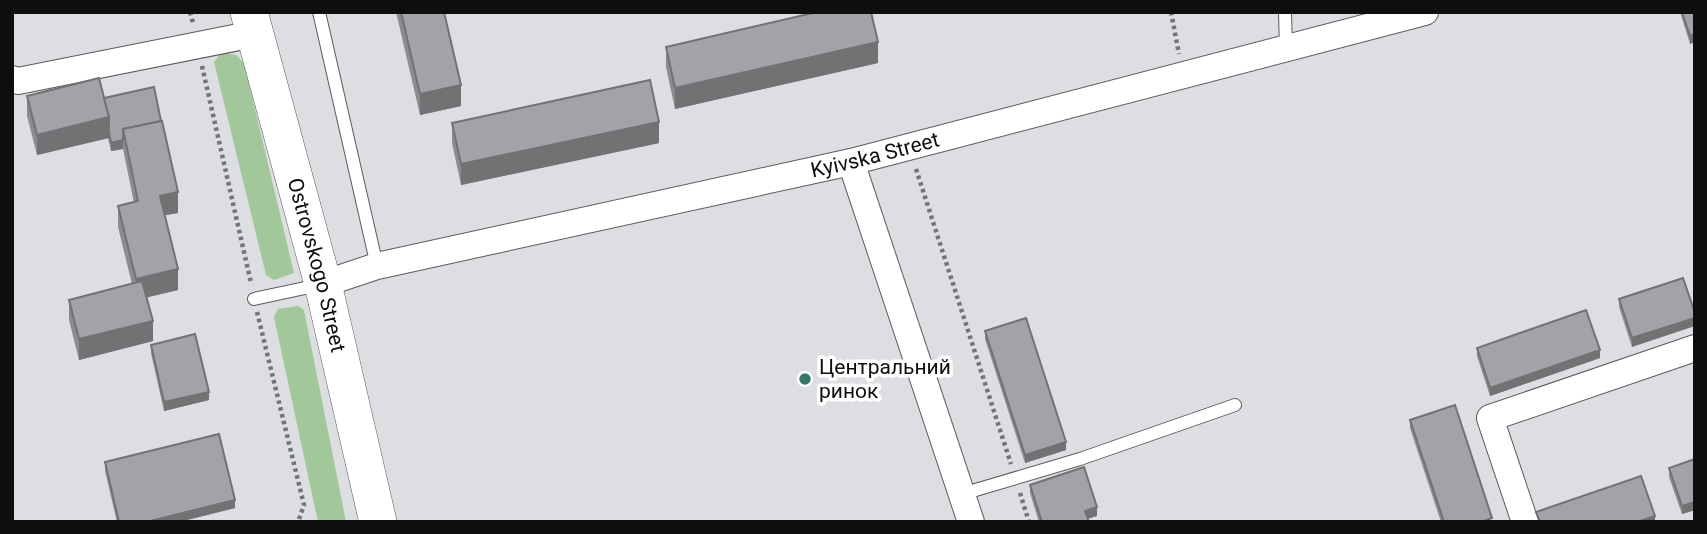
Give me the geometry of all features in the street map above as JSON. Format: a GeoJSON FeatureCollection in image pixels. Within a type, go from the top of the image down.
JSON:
{"type":"FeatureCollection","features":[{"type":"Feature","properties":{"kind":"main road","name":"Ostrovskogo Street"},"geometry":{"type":"LineString","coordinates":[[252,23],[323,285],[378,522]]}},
{"type":"Feature","properties":{"kind":"street","name":"Kyivska Street"},"geometry":{"type":"LineString","coordinates":[[323,285],[377,266],[851,162],[1286,49],[1388,17],[1425,12]]}},
{"type":"Feature","properties":{"kind":"street"},"geometry":{"type":"LineString","coordinates":[[12,79],[18,81],[197,44],[252,23]]}},
{"type":"Feature","properties":{"kind":"street"},"geometry":{"type":"LineString","coordinates":[[851,162],[971,522]]}},
{"type":"Feature","properties":{"kind":"street"},"geometry":{"type":"LineString","coordinates":[[1525,522],[1490,418],[1695,348]]}},
{"type":"Feature","properties":{"kind":"lane"},"geometry":{"type":"LineString","coordinates":[[319,12],[377,266]]}},
{"type":"Feature","properties":{"kind":"lane"},"geometry":{"type":"LineString","coordinates":[[1284,12],[1286,49]]}},
{"type":"Feature","properties":{"kind":"lane"},"geometry":{"type":"LineString","coordinates":[[254,299],[323,285]]}},
{"type":"Feature","properties":{"kind":"lane"},"geometry":{"type":"LineString","coordinates":[[962,494],[1080,459],[1236,405]]}},
{"type":"Feature","properties":{"kind":"path"},"geometry":{"type":"LineString","coordinates":[[190,12],[254,299],[304,505],[298,522]]}},
{"type":"Feature","properties":{"kind":"path"},"geometry":{"type":"LineString","coordinates":[[1171,12],[1184,75]]}},
{"type":"Feature","properties":{"kind":"path"},"geometry":{"type":"LineString","coordinates":[[909,147],[1029,522]]}},
{"type":"Feature","properties":{"kind":"green space"},"geometry":{"type":"Polygon","coordinates":[[[222,52],[236,55],[244,63],[294,273],[274,280],[266,275],[214,62],[222,52]]]}},
{"type":"Feature","properties":{"kind":"green space"},"geometry":{"type":"Polygon","coordinates":[[[298,306],[304,310],[346,522],[318,522],[274,317],[278,309],[298,306]]]}},
{"type":"Feature","properties":{"kind":"building"},"geometry":{"type":"Polygon","coordinates":[[[401,12],[444,12],[461,85],[420,94],[401,12]]]}},
{"type":"Feature","properties":{"kind":"building"},"geometry":{"type":"Polygon","coordinates":[[[817,12],[871,12],[878,42],[675,88],[666,47],[817,12]]]}},
{"type":"Feature","properties":{"kind":"building"},"geometry":{"type":"Polygon","coordinates":[[[1682,12],[1695,12],[1695,34],[1690,36],[1682,12]]]}},
{"type":"Feature","properties":{"kind":"building"},"geometry":{"type":"Polygon","coordinates":[[[99,78],[109,117],[37,135],[27,96],[99,78]]]}},
{"type":"Feature","properties":{"kind":"building"},"geometry":{"type":"Polygon","coordinates":[[[650,80],[659,122],[461,164],[452,123],[650,80]]]}},
{"type":"Feature","properties":{"kind":"building"},"geometry":{"type":"Polygon","coordinates":[[[154,87],[161,121],[123,129],[123,140],[111,143],[104,98],[154,87]]]}},
{"type":"Feature","properties":{"kind":"building"},"geometry":{"type":"Polygon","coordinates":[[[162,121],[178,192],[160,196],[178,269],[136,279],[118,206],[138,201],[123,129],[162,121]]]}},
{"type":"Feature","properties":{"kind":"building"},"geometry":{"type":"Polygon","coordinates":[[[1683,278],[1695,318],[1632,338],[1619,299],[1683,278]]]}},
{"type":"Feature","properties":{"kind":"building"},"geometry":{"type":"Polygon","coordinates":[[[142,281],[153,321],[79,339],[69,300],[142,281]]]}},
{"type":"Feature","properties":{"kind":"building"},"geometry":{"type":"Polygon","coordinates":[[[1586,310],[1600,350],[1490,388],[1477,348],[1586,310]]]}},
{"type":"Feature","properties":{"kind":"building"},"geometry":{"type":"Polygon","coordinates":[[[1026,318],[1066,442],[1025,455],[985,331],[1026,318]]]}},
{"type":"Feature","properties":{"kind":"building"},"geometry":{"type":"Polygon","coordinates":[[[195,334],[209,392],[164,402],[151,345],[195,334]]]}},
{"type":"Feature","properties":{"kind":"building"},"geometry":{"type":"Polygon","coordinates":[[[1455,405],[1492,518],[1481,522],[1444,522],[1410,420],[1455,405]]]}},
{"type":"Feature","properties":{"kind":"building"},"geometry":{"type":"Polygon","coordinates":[[[219,434],[235,500],[146,522],[119,522],[105,462],[219,434]]]}},
{"type":"Feature","properties":{"kind":"building"},"geometry":{"type":"Polygon","coordinates":[[[1695,459],[1695,502],[1682,506],[1669,468],[1695,459]]]}},
{"type":"Feature","properties":{"kind":"building"},"geometry":{"type":"Polygon","coordinates":[[[1084,467],[1097,507],[1085,511],[1089,522],[1042,522],[1030,485],[1084,467]]]}},
{"type":"Feature","properties":{"kind":"building"},"geometry":{"type":"Polygon","coordinates":[[[1641,476],[1655,516],[1637,522],[1540,522],[1536,512],[1641,476]]]}},
{"type":"Feature","properties":{"kind":"place","name":"Центральний ринок"},"geometry":{"type":"Point","coordinates":[805,379]}}]}
